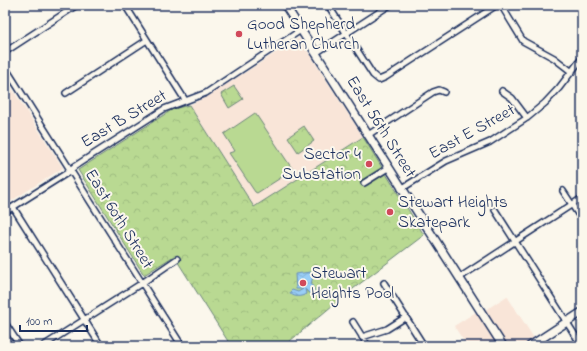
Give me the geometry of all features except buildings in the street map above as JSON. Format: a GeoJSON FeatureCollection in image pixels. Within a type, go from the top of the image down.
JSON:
{"type":"FeatureCollection","features":[{"type":"Feature","properties":{"kind":"street"},"geometry":{"type":"LineString","coordinates":[[5,52],[76,5]]}},
{"type":"Feature","properties":{"kind":"street"},"geometry":{"type":"LineString","coordinates":[[124,5],[185,100]]}},
{"type":"Feature","properties":{"kind":"street","name":"East 56th Street"},"geometry":{"type":"LineString","coordinates":[[285,5],[368,134],[401,189],[503,346]]}},
{"type":"Feature","properties":{"kind":"street"},"geometry":{"type":"LineString","coordinates":[[328,5],[377,79],[386,78],[497,5]]}},
{"type":"Feature","properties":{"kind":"street"},"geometry":{"type":"LineString","coordinates":[[316,53],[390,5]]}},
{"type":"Feature","properties":{"kind":"street"},"geometry":{"type":"LineString","coordinates":[[501,5],[525,43],[554,58],[572,72]]}},
{"type":"Feature","properties":{"kind":"street","name":"East B Street"},"geometry":{"type":"LineString","coordinates":[[5,212],[164,109],[206,92],[301,30]]}},
{"type":"Feature","properties":{"kind":"street"},"geometry":{"type":"LineString","coordinates":[[66,93],[147,40]]}},
{"type":"Feature","properties":{"kind":"street","name":"East E Street"},"geometry":{"type":"LineString","coordinates":[[401,189],[446,161],[490,142],[526,118],[552,97],[582,58]]}},
{"type":"Feature","properties":{"kind":"street","name":"East 60th Street"},"geometry":{"type":"LineString","coordinates":[[5,67],[182,346]]}},
{"type":"Feature","properties":{"kind":"street"},"geometry":{"type":"LineString","coordinates":[[368,134],[433,92],[439,90],[444,92]]}},
{"type":"Feature","properties":{"kind":"street"},"geometry":{"type":"LineString","coordinates":[[502,91],[512,98],[526,118]]}},
{"type":"Feature","properties":{"kind":"street"},"geometry":{"type":"LineString","coordinates":[[364,183],[388,168]]}},
{"type":"Feature","properties":{"kind":"street"},"geometry":{"type":"LineString","coordinates":[[563,191],[582,220]]}},
{"type":"Feature","properties":{"kind":"street"},"geometry":{"type":"LineString","coordinates":[[459,278],[582,198]]}},
{"type":"Feature","properties":{"kind":"street"},"geometry":{"type":"LineString","coordinates":[[13,207],[101,346]]}},
{"type":"Feature","properties":{"kind":"street"},"geometry":{"type":"LineString","coordinates":[[495,210],[582,346]]}},
{"type":"Feature","properties":{"kind":"street"},"geometry":{"type":"LineString","coordinates":[[43,346],[177,259]]}},
{"type":"Feature","properties":{"kind":"street"},"geometry":{"type":"LineString","coordinates":[[384,283],[424,346]]}},
{"type":"Feature","properties":{"kind":"street"},"geometry":{"type":"LineString","coordinates":[[530,346],[582,312]]}},
{"type":"Feature","properties":{"kind":"street"},"geometry":{"type":"LineString","coordinates":[[362,337],[387,329],[406,317]]}},
{"type":"Feature","properties":{"kind":"street"},"geometry":{"type":"LineString","coordinates":[[353,322],[368,346]]}},
{"type":"Feature","properties":{"kind":"street"},"geometry":{"type":"LineString","coordinates":[[5,323],[20,346]]}},
{"type":"Feature","properties":{"kind":"shaded area"},"geometry":{"type":"Polygon","coordinates":[[[299,38],[363,137],[254,207],[189,105],[207,97],[299,38]]]}},
{"type":"Feature","properties":{"kind":"shaded area"},"geometry":{"type":"Polygon","coordinates":[[[5,78],[63,168],[5,205],[5,78]]]}},
{"type":"Feature","properties":{"kind":"shaded area"},"geometry":{"type":"Polygon","coordinates":[[[507,296],[539,346],[467,346],[454,326],[476,312],[478,315],[507,296]]]}},
{"type":"Feature","properties":{"kind":"green space"},"geometry":{"type":"Polygon","coordinates":[[[234,86],[243,99],[229,108],[221,94],[234,86]]]}},
{"type":"Feature","properties":{"kind":"green space"},"geometry":{"type":"Polygon","coordinates":[[[189,105],[254,207],[363,137],[424,235],[345,295],[284,346],[231,346],[174,256],[144,275],[78,170],[173,109],[189,105]]]}},
{"type":"Feature","properties":{"kind":"green space"},"geometry":{"type":"Polygon","coordinates":[[[255,113],[293,170],[257,193],[229,153],[235,151],[224,134],[255,113]]]}},
{"type":"Feature","properties":{"kind":"green space"},"geometry":{"type":"Polygon","coordinates":[[[304,126],[314,141],[298,152],[288,137],[304,126]]]}},
{"type":"Feature","properties":{"kind":"water","name":"Stewart Heights Pool"},"geometry":{"type":"Polygon","coordinates":[[[311,272],[313,276],[311,284],[314,292],[310,294],[305,289],[306,294],[302,296],[295,296],[291,294],[290,292],[292,290],[298,292],[303,289],[296,289],[295,274],[311,272]]]}},
{"type":"Feature","properties":{"kind":"place","name":"Good Shepherd Lutheran Church"},"geometry":{"type":"Point","coordinates":[239,34]}},
{"type":"Feature","properties":{"kind":"place","name":"Sector 4 Substation"},"geometry":{"type":"Point","coordinates":[369,164]}},
{"type":"Feature","properties":{"kind":"place","name":"Stewart Heights Skatepark"},"geometry":{"type":"Point","coordinates":[390,212]}},
{"type":"Feature","properties":{"kind":"place","name":"Stewart Heights Pool"},"geometry":{"type":"Point","coordinates":[303,283]}}]}
